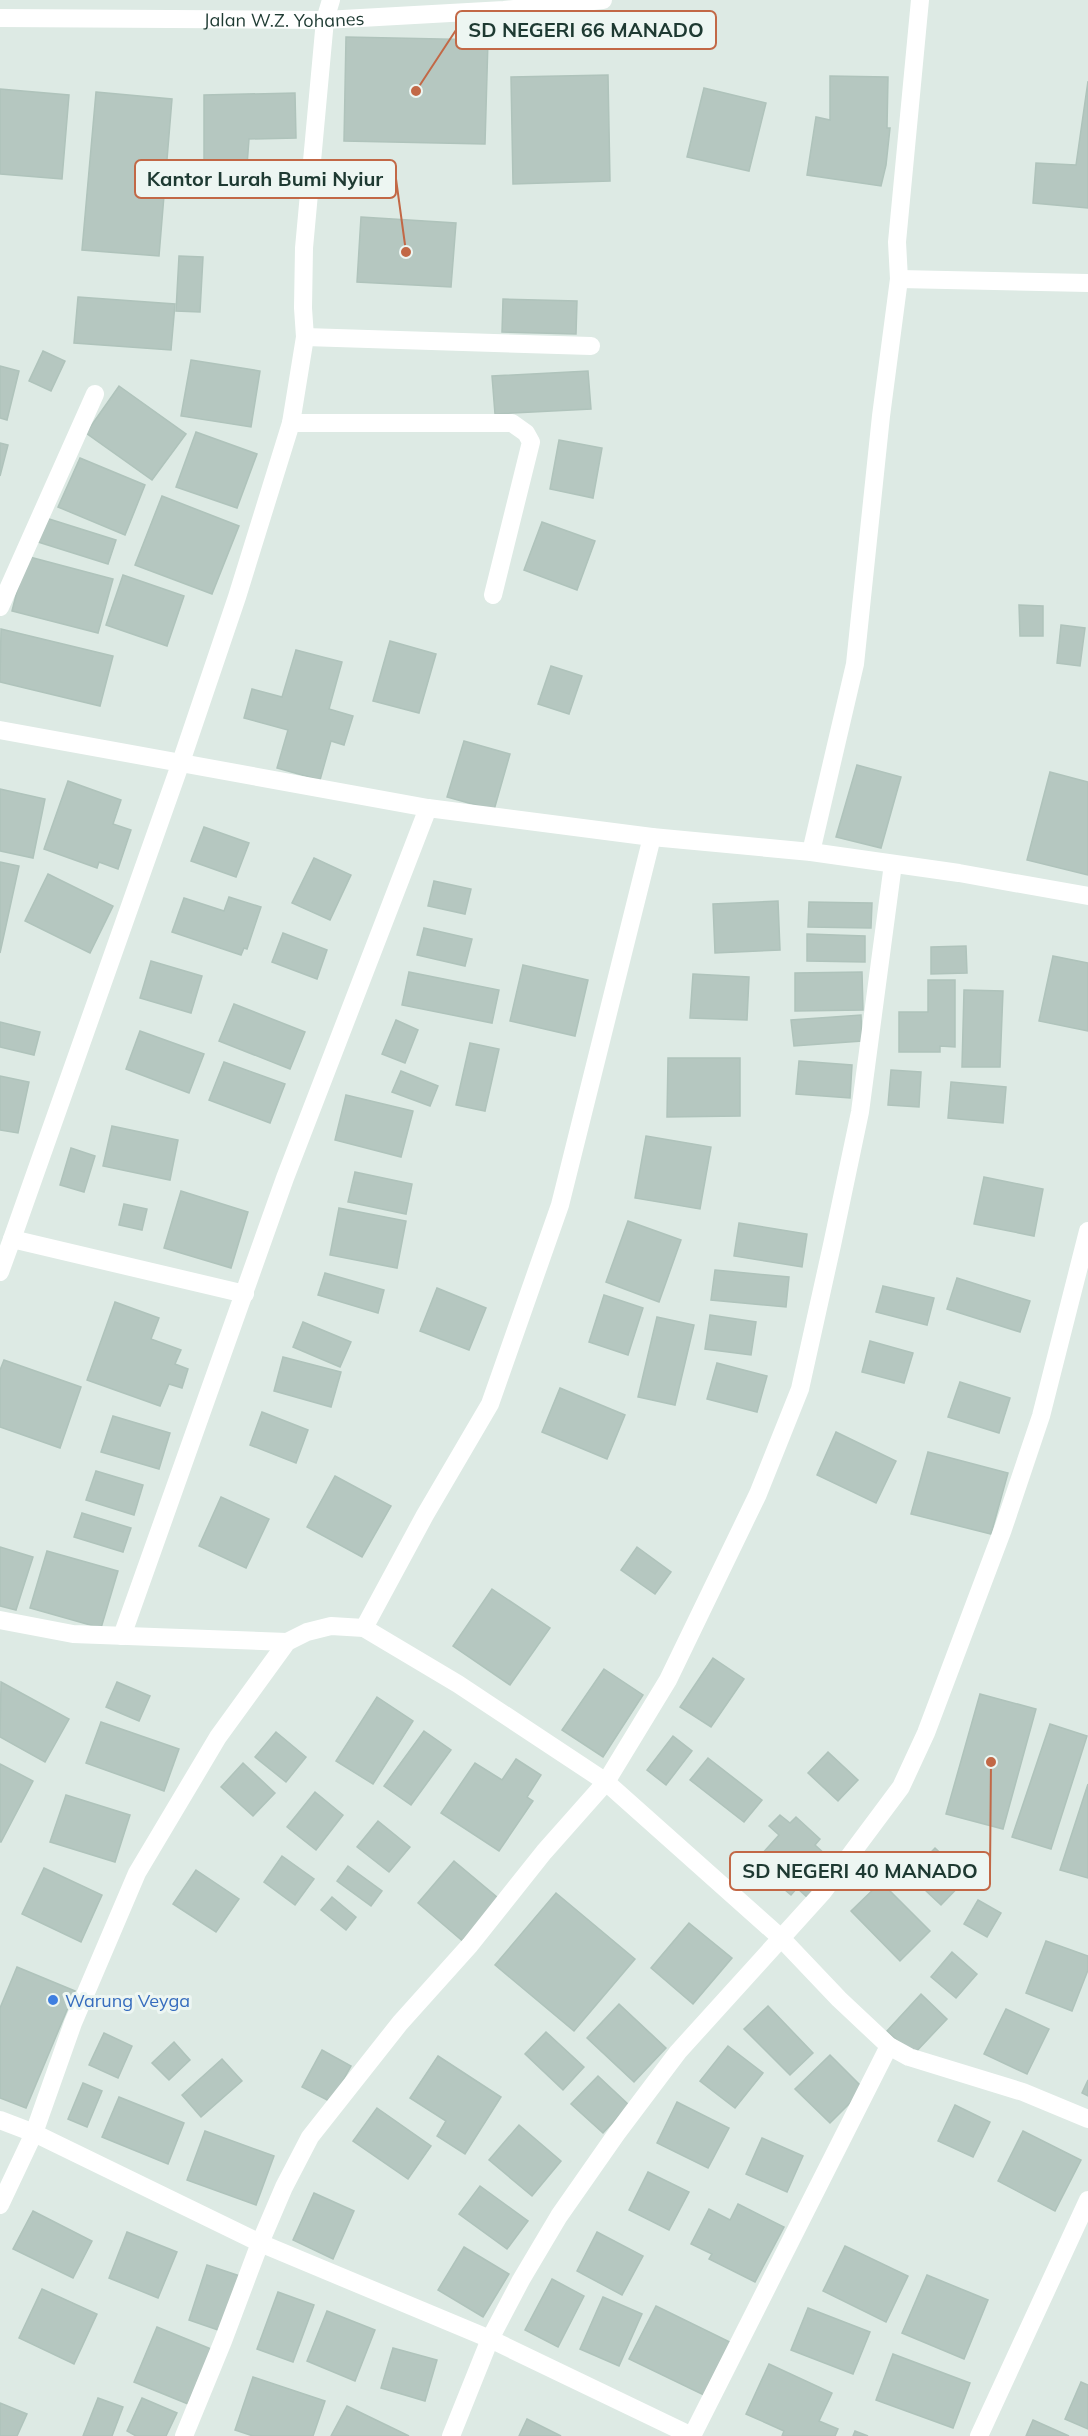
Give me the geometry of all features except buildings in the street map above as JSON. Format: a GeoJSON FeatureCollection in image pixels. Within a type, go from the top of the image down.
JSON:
{"type":"FeatureCollection","features":[{"type":"Feature","properties":{"kind":"street"},"geometry":{"type":"LineString","coordinates":[[0,1272],[181,762],[237,597],[291,423],[305,337],[304,248],[325,20],[331,0]]}},
{"type":"Feature","properties":{"kind":"street","name":"Jalan W.Z. Yohanes"},"geometry":{"type":"LineString","coordinates":[[0,18],[325,20],[504,10],[603,0]]}},
{"type":"Feature","properties":{"kind":"street"},"geometry":{"type":"LineString","coordinates":[[811,852],[855,664],[881,416],[899,279],[897,242],[920,0]]}},
{"type":"Feature","properties":{"kind":"street"},"geometry":{"type":"LineString","coordinates":[[899,279],[1088,283]]}},
{"type":"Feature","properties":{"kind":"street"},"geometry":{"type":"LineString","coordinates":[[305,337],[591,345]]}},
{"type":"Feature","properties":{"kind":"street"},"geometry":{"type":"LineString","coordinates":[[0,607],[95,394]]}},
{"type":"Feature","properties":{"kind":"street"},"geometry":{"type":"LineString","coordinates":[[291,423],[512,423],[526,433],[531,442],[529,452],[493,596]]}},
{"type":"Feature","properties":{"kind":"street"},"geometry":{"type":"LineString","coordinates":[[0,730],[428,808],[652,837],[811,852],[1088,896]]}},
{"type":"Feature","properties":{"kind":"street"},"geometry":{"type":"LineString","coordinates":[[123,1636],[285,1178],[428,808]]}},
{"type":"Feature","properties":{"kind":"street"},"geometry":{"type":"LineString","coordinates":[[364,1628],[425,1515],[490,1404],[560,1205],[652,837]]}},
{"type":"Feature","properties":{"kind":"street"},"geometry":{"type":"LineString","coordinates":[[184,2436],[224,2341],[260,2243],[284,2187],[310,2137],[400,2023],[470,1945],[544,1852],[606,1782],[668,1680],[705,1608],[758,1494],[800,1389],[860,1112],[893,864]]}},
{"type":"Feature","properties":{"kind":"street"},"geometry":{"type":"LineString","coordinates":[[451,2436],[490,2339],[521,2280],[559,2216],[617,2133],[678,2052],[822,1893],[901,1787],[926,1733],[989,1572],[1041,1416],[1088,1231]]}},
{"type":"Feature","properties":{"kind":"street"},"geometry":{"type":"LineString","coordinates":[[12,1239],[245,1294]]}},
{"type":"Feature","properties":{"kind":"street"},"geometry":{"type":"LineString","coordinates":[[0,1620],[73,1634],[286,1642],[307,1632],[331,1626],[364,1628],[458,1684],[606,1782],[781,1938],[839,1999],[889,2046],[909,2057],[1023,2091],[1088,2119]]}},
{"type":"Feature","properties":{"kind":"street"},"geometry":{"type":"LineString","coordinates":[[0,2205],[34,2133],[73,2023],[137,1873],[218,1737],[286,1642]]}},
{"type":"Feature","properties":{"kind":"street"},"geometry":{"type":"LineString","coordinates":[[0,2120],[34,2133],[260,2243],[490,2339],[692,2436],[889,2046]]}},
{"type":"Feature","properties":{"kind":"street"},"geometry":{"type":"LineString","coordinates":[[979,2436],[1088,2200]]}},
{"type":"Feature","properties":{"kind":"place","name":"SD NEGERI 66 MANADO"},"geometry":{"type":"Point","coordinates":[416,91]}},
{"type":"Feature","properties":{"kind":"place","name":"Kantor Lurah Bumi Nyiur"},"geometry":{"type":"Point","coordinates":[406,252]}},
{"type":"Feature","properties":{"kind":"place","name":"SD NEGERI 40 MANADO"},"geometry":{"type":"Point","coordinates":[991,1762]}},
{"type":"Feature","properties":{"kind":"place","name":"Warung Veyga"},"geometry":{"type":"Point","coordinates":[53,2000]}}]}
